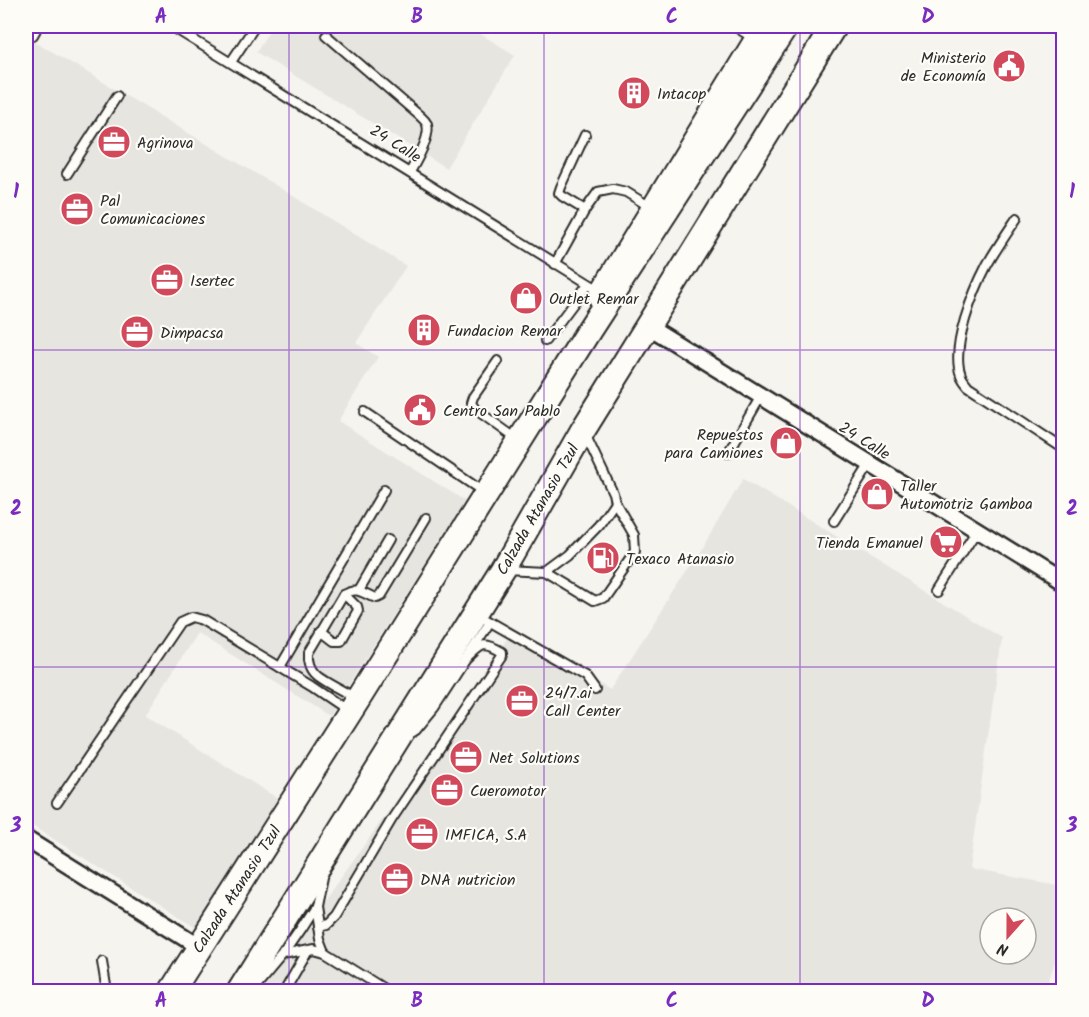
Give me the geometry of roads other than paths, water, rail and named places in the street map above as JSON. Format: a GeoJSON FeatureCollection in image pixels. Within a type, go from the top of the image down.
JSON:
{"type":"FeatureCollection","features":[{"type":"Feature","properties":{"kind":"main road","name":"Calzada Atanasio Tzul"},"geometry":{"type":"LineString","coordinates":[[171,992],[589,330],[786,26]]}},
{"type":"Feature","properties":{"kind":"main road","name":"Calzada Atanasio Tzul"},"geometry":{"type":"LineString","coordinates":[[239,992],[396,742],[483,617],[503,570],[583,430],[834,26]]}},
{"type":"Feature","properties":{"kind":"street","name":"Calzada Atanasio Tzul"},"geometry":{"type":"LineString","coordinates":[[589,330],[594,287],[651,208],[759,32]]}},
{"type":"Feature","properties":{"kind":"street","name":"24 Calle"},"geometry":{"type":"LineString","coordinates":[[648,326],[1064,584]]}},
{"type":"Feature","properties":{"kind":"street"},"geometry":{"type":"LineString","coordinates":[[26,839],[199,947]]}},
{"type":"Feature","properties":{"kind":"lane"},"geometry":{"type":"LineString","coordinates":[[33,35],[38,26]]}},
{"type":"Feature","properties":{"kind":"lane","name":"24 Calle"},"geometry":{"type":"LineString","coordinates":[[171,26],[594,287]]}},
{"type":"Feature","properties":{"kind":"lane"},"geometry":{"type":"LineString","coordinates":[[231,62],[255,26]]}},
{"type":"Feature","properties":{"kind":"lane"},"geometry":{"type":"LineString","coordinates":[[734,26],[759,32]]}},
{"type":"Feature","properties":{"kind":"lane"},"geometry":{"type":"LineString","coordinates":[[326,35],[427,124],[427,134],[421,152],[410,172]]}},
{"type":"Feature","properties":{"kind":"lane"},"geometry":{"type":"LineString","coordinates":[[67,174],[117,96]]}},
{"type":"Feature","properties":{"kind":"lane"},"geometry":{"type":"LineString","coordinates":[[585,135],[559,193],[585,210]]}},
{"type":"Feature","properties":{"kind":"lane"},"geometry":{"type":"LineString","coordinates":[[555,264],[585,210],[598,192],[613,189],[626,192],[651,208]]}},
{"type":"Feature","properties":{"kind":"lane"},"geometry":{"type":"LineString","coordinates":[[1017,218],[988,264],[974,294],[958,345],[961,375],[969,386],[1064,449]]}},
{"type":"Feature","properties":{"kind":"lane"},"geometry":{"type":"LineString","coordinates":[[545,341],[594,287]]}},
{"type":"Feature","properties":{"kind":"lane"},"geometry":{"type":"LineString","coordinates":[[498,361],[473,397],[471,404],[519,441]]}},
{"type":"Feature","properties":{"kind":"lane"},"geometry":{"type":"LineString","coordinates":[[728,453],[761,396]]}},
{"type":"Feature","properties":{"kind":"lane"},"geometry":{"type":"LineString","coordinates":[[365,412],[486,494]]}},
{"type":"Feature","properties":{"kind":"lane"},"geometry":{"type":"LineString","coordinates":[[503,570],[546,572],[595,601],[603,598],[635,552],[634,535],[615,502],[613,493],[583,430]]}},
{"type":"Feature","properties":{"kind":"lane"},"geometry":{"type":"LineString","coordinates":[[834,520],[870,464]]}},
{"type":"Feature","properties":{"kind":"lane"},"geometry":{"type":"LineString","coordinates":[[280,667],[384,490]]}},
{"type":"Feature","properties":{"kind":"lane"},"geometry":{"type":"LineString","coordinates":[[546,572],[570,555],[599,525],[615,502]]}},
{"type":"Feature","properties":{"kind":"lane"},"geometry":{"type":"LineString","coordinates":[[354,705],[316,675],[308,659],[309,653],[344,594],[359,590],[375,598],[379,596],[426,518]]}},
{"type":"Feature","properties":{"kind":"lane"},"geometry":{"type":"LineString","coordinates":[[939,590],[976,530]]}},
{"type":"Feature","properties":{"kind":"lane"},"geometry":{"type":"LineString","coordinates":[[359,590],[388,540]]}},
{"type":"Feature","properties":{"kind":"lane"},"geometry":{"type":"LineString","coordinates":[[321,632],[334,641],[341,641],[358,611],[344,594]]}},
{"type":"Feature","properties":{"kind":"lane"},"geometry":{"type":"LineString","coordinates":[[57,803],[180,622],[190,617],[202,620],[280,667],[354,705]]}},
{"type":"Feature","properties":{"kind":"lane"},"geometry":{"type":"LineString","coordinates":[[396,742],[416,730],[434,708],[465,660],[483,617],[585,676],[595,690]]}},
{"type":"Feature","properties":{"kind":"lane"},"geometry":{"type":"LineString","coordinates":[[318,927],[326,925],[334,917],[392,819],[502,655],[502,651],[492,645],[482,645],[465,660]]}},
{"type":"Feature","properties":{"kind":"lane"},"geometry":{"type":"LineString","coordinates":[[247,992],[256,986],[283,955],[315,907],[323,857]]}},
{"type":"Feature","properties":{"kind":"lane"},"geometry":{"type":"LineString","coordinates":[[315,907],[320,939],[325,952]]}},
{"type":"Feature","properties":{"kind":"lane"},"geometry":{"type":"LineString","coordinates":[[283,955],[308,950],[325,952],[389,992]]}},
{"type":"Feature","properties":{"kind":"lane"},"geometry":{"type":"LineString","coordinates":[[284,992],[308,950]]}},
{"type":"Feature","properties":{"kind":"lane"},"geometry":{"type":"LineString","coordinates":[[102,961],[107,992]]}},
{"type":"Feature","properties":{"kind":"place","name":"Ministerio de Economía"},"geometry":{"type":"Point","coordinates":[1009,66]}},
{"type":"Feature","properties":{"kind":"place","name":"Intacop"},"geometry":{"type":"Point","coordinates":[634,93]}},
{"type":"Feature","properties":{"kind":"place","name":"Agrinova"},"geometry":{"type":"Point","coordinates":[114,142]}},
{"type":"Feature","properties":{"kind":"place","name":"Pal Comunicaciones"},"geometry":{"type":"Point","coordinates":[77,209]}},
{"type":"Feature","properties":{"kind":"place","name":"Isertec"},"geometry":{"type":"Point","coordinates":[167,280]}},
{"type":"Feature","properties":{"kind":"place","name":"Outlet Remar"},"geometry":{"type":"Point","coordinates":[526,298]}},
{"type":"Feature","properties":{"kind":"place","name":"Fundacion Remar"},"geometry":{"type":"Point","coordinates":[424,330]}},
{"type":"Feature","properties":{"kind":"place","name":"Dimpacsa"},"geometry":{"type":"Point","coordinates":[137,332]}},
{"type":"Feature","properties":{"kind":"place","name":"Centro San Pablo"},"geometry":{"type":"Point","coordinates":[420,410]}},
{"type":"Feature","properties":{"kind":"place","name":"Repuestos para Camiones"},"geometry":{"type":"Point","coordinates":[786,443]}},
{"type":"Feature","properties":{"kind":"place","name":"Taller Automotriz Gamboa"},"geometry":{"type":"Point","coordinates":[877,494]}},
{"type":"Feature","properties":{"kind":"place","name":"Tienda Emanuel"},"geometry":{"type":"Point","coordinates":[946,542]}},
{"type":"Feature","properties":{"kind":"place","name":"Texaco Atanasio"},"geometry":{"type":"Point","coordinates":[603,558]}},
{"type":"Feature","properties":{"kind":"place","name":"24/7.ai Call Center"},"geometry":{"type":"Point","coordinates":[522,701]}},
{"type":"Feature","properties":{"kind":"place","name":"Net Solutions"},"geometry":{"type":"Point","coordinates":[466,757]}},
{"type":"Feature","properties":{"kind":"place","name":"Cueromotor"},"geometry":{"type":"Point","coordinates":[447,790]}},
{"type":"Feature","properties":{"kind":"place","name":"IMFICA, S.A"},"geometry":{"type":"Point","coordinates":[422,834]}},
{"type":"Feature","properties":{"kind":"place","name":"DNA nutricion"},"geometry":{"type":"Point","coordinates":[397,879]}}]}
